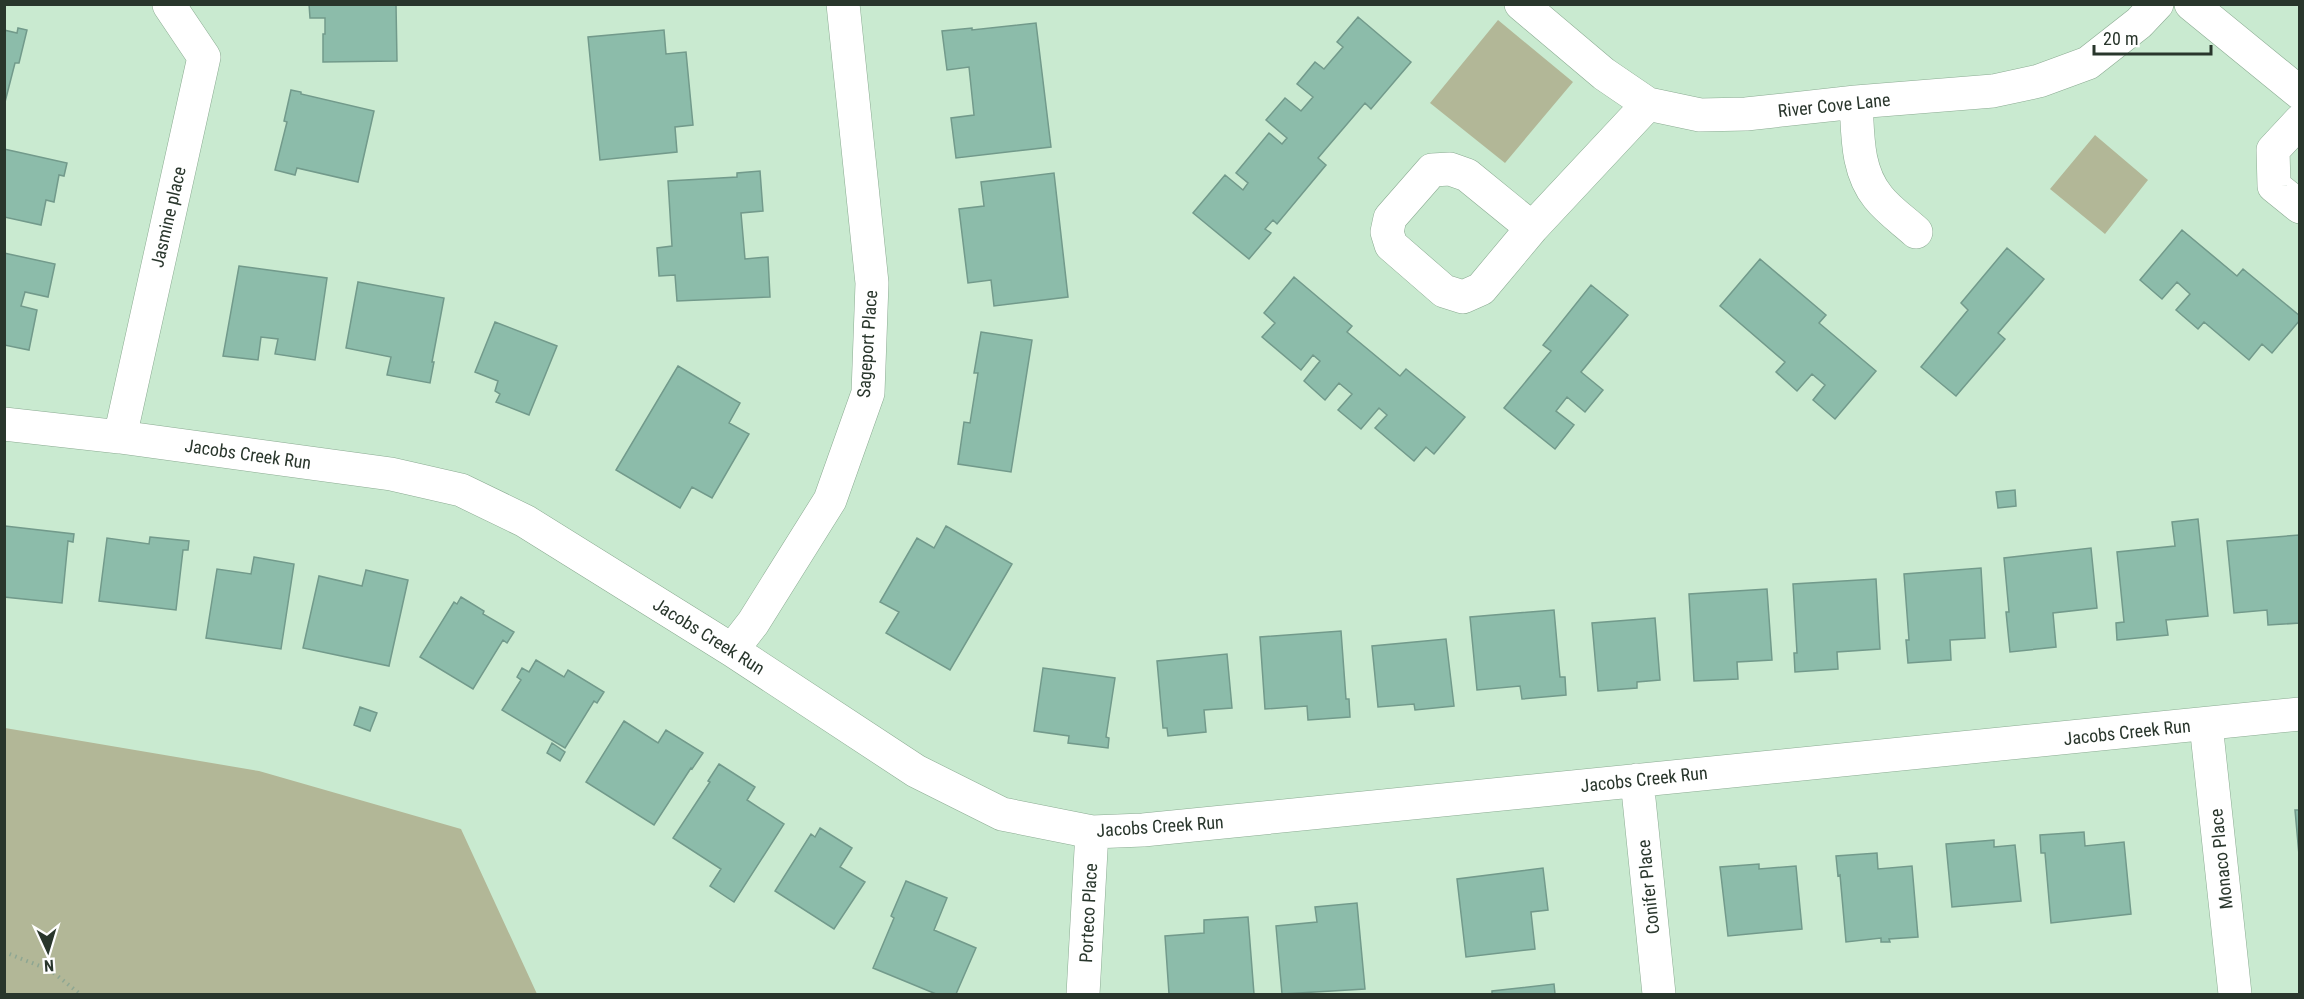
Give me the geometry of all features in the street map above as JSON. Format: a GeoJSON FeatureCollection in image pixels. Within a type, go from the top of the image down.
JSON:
{"type":"FeatureCollection","features":[{"type":"Feature","properties":{"kind":"street","name":"Sageport Place"},"geometry":{"type":"LineString","coordinates":[[732,650],[753,623],[830,500],[868,393],[872,284],[843,4]]}},
{"type":"Feature","properties":{"kind":"street","name":"River Cove Lane"},"geometry":{"type":"LineString","coordinates":[[1521,4],[1604,74],[1648,105],[1700,115],[1746,114],[1993,91],[2039,81],[2088,63],[2139,23],[2157,4]]}},
{"type":"Feature","properties":{"kind":"street"},"geometry":{"type":"LineString","coordinates":[[2191,4],[2300,93]]}},
{"type":"Feature","properties":{"kind":"street","name":"Jasmine place"},"geometry":{"type":"LineString","coordinates":[[120,437],[204,57],[169,5]]}},
{"type":"Feature","properties":{"kind":"street"},"geometry":{"type":"LineString","coordinates":[[1856,102],[1858,154],[1866,175],[1877,196],[1916,232]]}},
{"type":"Feature","properties":{"kind":"street"},"geometry":{"type":"LineString","coordinates":[[1532,228],[1648,105]]}},
{"type":"Feature","properties":{"kind":"street"},"geometry":{"type":"LineString","coordinates":[[2300,121],[2273,150],[2274,186],[2300,207]]}},
{"type":"Feature","properties":{"kind":"street","name":"Jacobs Creek Run"},"geometry":{"type":"LineString","coordinates":[[4,424],[120,437],[391,474],[461,490],[525,521],[732,650],[916,771],[1002,814],[1092,832],[1143,830],[2300,714]]}},
{"type":"Feature","properties":{"kind":"street","name":"Monaco Place"},"geometry":{"type":"LineString","coordinates":[[2206,724],[2235,994]]}},
{"type":"Feature","properties":{"kind":"street","name":"Conifer Place"},"geometry":{"type":"LineString","coordinates":[[1637,780],[1659,994]]}},
{"type":"Feature","properties":{"kind":"street","name":"Porteco Place"},"geometry":{"type":"LineString","coordinates":[[1083,994],[1092,832]]}},
{"type":"Feature","properties":{"kind":"path"},"geometry":{"type":"LineString","coordinates":[[4,952],[50,970],[80,994]]}},
{"type":"Feature","properties":{"kind":"green space"},"geometry":{"type":"Polygon","coordinates":[[[1498,20],[1573,82],[1505,163],[1430,103],[1498,20]]]}},
{"type":"Feature","properties":{"kind":"green space"},"geometry":{"type":"Polygon","coordinates":[[[2095,135],[2148,180],[2105,234],[2050,189],[2095,135]]]}},
{"type":"Feature","properties":{"kind":"green space"},"geometry":{"type":"Polygon","coordinates":[[[5,728],[259,771],[461,829],[537,994],[5,994],[5,728]]]}},
{"type":"Feature","properties":{"kind":"building"},"geometry":{"type":"Polygon","coordinates":[[[309,4],[396,4],[397,61],[323,62],[325,18],[310,18],[309,4]]]}},
{"type":"Feature","properties":{"kind":"building"},"geometry":{"type":"Polygon","coordinates":[[[1358,17],[1411,62],[1371,109],[1365,103],[1318,158],[1326,165],[1277,224],[1273,220],[1265,229],[1271,233],[1249,259],[1193,213],[1225,175],[1243,190],[1248,183],[1236,173],[1269,133],[1282,144],[1287,138],[1266,120],[1285,98],[1301,111],[1313,97],[1297,84],[1315,62],[1324,69],[1343,47],[1337,42],[1358,17]]]}},
{"type":"Feature","properties":{"kind":"building"},"geometry":{"type":"Polygon","coordinates":[[[1036,23],[1051,147],[956,158],[951,118],[974,115],[969,67],[947,70],[942,31],[1036,23]]]}},
{"type":"Feature","properties":{"kind":"building"},"geometry":{"type":"Polygon","coordinates":[[[18,28],[27,30],[19,63],[15,63],[5,102],[4,30],[17,33],[18,28]]]}},
{"type":"Feature","properties":{"kind":"building"},"geometry":{"type":"Polygon","coordinates":[[[664,30],[666,54],[686,52],[693,125],[675,127],[677,152],[600,160],[588,37],[664,30]]]}},
{"type":"Feature","properties":{"kind":"building"},"geometry":{"type":"Polygon","coordinates":[[[291,90],[374,111],[358,182],[297,168],[295,175],[275,170],[287,122],[284,121],[291,90]]]}},
{"type":"Feature","properties":{"kind":"building"},"geometry":{"type":"Polygon","coordinates":[[[4,149],[67,163],[64,176],[59,175],[54,202],[46,200],[41,225],[4,217],[4,149]]]}},
{"type":"Feature","properties":{"kind":"building"},"geometry":{"type":"Polygon","coordinates":[[[760,171],[763,211],[741,213],[745,259],[768,257],[770,297],[677,301],[675,275],[659,276],[657,248],[672,246],[668,181],[737,177],[737,173],[760,171]]]}},
{"type":"Feature","properties":{"kind":"building"},"geometry":{"type":"Polygon","coordinates":[[[1054,173],[1068,297],[994,306],[991,280],[968,283],[959,209],[984,206],[981,182],[1054,173]]]}},
{"type":"Feature","properties":{"kind":"building"},"geometry":{"type":"Polygon","coordinates":[[[2182,230],[2237,276],[2243,269],[2300,316],[2300,320],[2272,353],[2262,344],[2249,360],[2204,322],[2198,329],[2176,310],[2190,294],[2177,282],[2162,299],[2140,280],[2182,230]]]}},
{"type":"Feature","properties":{"kind":"building"},"geometry":{"type":"Polygon","coordinates":[[[2007,248],[2044,279],[1998,333],[2005,339],[1956,396],[1921,367],[1968,310],[1961,303],[2007,248]]]}},
{"type":"Feature","properties":{"kind":"building"},"geometry":{"type":"Polygon","coordinates":[[[4,253],[55,264],[48,297],[25,292],[21,306],[37,310],[29,350],[4,345],[4,253]]]}},
{"type":"Feature","properties":{"kind":"building"},"geometry":{"type":"Polygon","coordinates":[[[1760,259],[1826,315],[1819,323],[1876,371],[1835,419],[1813,400],[1825,385],[1812,374],[1797,391],[1776,372],[1785,362],[1720,306],[1760,259]]]}},
{"type":"Feature","properties":{"kind":"building"},"geometry":{"type":"Polygon","coordinates":[[[239,266],[327,278],[315,360],[275,354],[278,339],[261,337],[258,360],[223,356],[239,266]]]}},
{"type":"Feature","properties":{"kind":"building"},"geometry":{"type":"Polygon","coordinates":[[[1294,277],[1352,326],[1347,332],[1400,376],[1406,369],[1465,417],[1434,454],[1426,447],[1414,461],[1375,428],[1387,415],[1379,408],[1361,429],[1338,410],[1352,394],[1339,383],[1325,400],[1304,381],[1320,361],[1313,355],[1301,370],[1262,337],[1275,323],[1264,313],[1294,277]]]}},
{"type":"Feature","properties":{"kind":"building"},"geometry":{"type":"Polygon","coordinates":[[[358,282],[444,298],[430,383],[387,375],[391,357],[346,348],[358,282]]]}},
{"type":"Feature","properties":{"kind":"building"},"geometry":{"type":"Polygon","coordinates":[[[1591,285],[1628,315],[1581,372],[1603,390],[1585,412],[1567,397],[1556,411],[1574,425],[1555,449],[1504,408],[1551,351],[1543,345],[1591,285]]]}},
{"type":"Feature","properties":{"kind":"building"},"geometry":{"type":"Polygon","coordinates":[[[495,322],[557,346],[529,415],[496,402],[500,394],[495,391],[498,381],[475,372],[495,322]]]}},
{"type":"Feature","properties":{"kind":"building"},"geometry":{"type":"Polygon","coordinates":[[[981,332],[1032,340],[1011,472],[958,464],[964,422],[970,423],[978,373],[974,373],[981,332]]]}},
{"type":"Feature","properties":{"kind":"building"},"geometry":{"type":"Polygon","coordinates":[[[678,366],[740,403],[729,423],[749,434],[712,498],[692,487],[680,508],[616,470],[678,366]]]}},
{"type":"Feature","properties":{"kind":"building"},"geometry":{"type":"Polygon","coordinates":[[[2015,490],[2016,506],[1998,508],[1996,492],[2015,490]]]}},
{"type":"Feature","properties":{"kind":"building"},"geometry":{"type":"Polygon","coordinates":[[[2198,519],[2208,616],[2166,620],[2168,635],[2117,640],[2116,623],[2124,622],[2117,552],[2175,546],[2172,522],[2198,519]]]}},
{"type":"Feature","properties":{"kind":"building"},"geometry":{"type":"Polygon","coordinates":[[[5,526],[74,534],[73,542],[68,541],[62,603],[4,597],[5,526]]]}},
{"type":"Feature","properties":{"kind":"building"},"geometry":{"type":"Polygon","coordinates":[[[946,526],[1012,564],[950,670],[886,633],[899,612],[880,602],[917,538],[934,548],[946,526]]]}},
{"type":"Feature","properties":{"kind":"building"},"geometry":{"type":"Polygon","coordinates":[[[2299,535],[2300,623],[2268,625],[2267,610],[2234,613],[2227,541],[2299,535]]]}},
{"type":"Feature","properties":{"kind":"building"},"geometry":{"type":"Polygon","coordinates":[[[150,537],[189,541],[188,550],[183,550],[176,610],[99,601],[107,538],[149,544],[150,537]]]}},
{"type":"Feature","properties":{"kind":"building"},"geometry":{"type":"Polygon","coordinates":[[[2091,548],[2097,608],[2053,613],[2056,647],[2010,652],[2004,558],[2091,548]]]}},
{"type":"Feature","properties":{"kind":"building"},"geometry":{"type":"Polygon","coordinates":[[[254,557],[294,564],[281,649],[206,638],[217,569],[251,574],[254,557]]]}},
{"type":"Feature","properties":{"kind":"building"},"geometry":{"type":"Polygon","coordinates":[[[1981,568],[1985,638],[1950,640],[1951,660],[1908,663],[1906,640],[1909,640],[1904,574],[1981,568]]]}},
{"type":"Feature","properties":{"kind":"building"},"geometry":{"type":"Polygon","coordinates":[[[366,570],[408,580],[389,666],[303,648],[319,576],[362,586],[366,570]]]}},
{"type":"Feature","properties":{"kind":"building"},"geometry":{"type":"Polygon","coordinates":[[[1876,579],[1880,649],[1837,652],[1838,669],[1795,672],[1794,653],[1797,653],[1793,584],[1876,579]]]}},
{"type":"Feature","properties":{"kind":"building"},"geometry":{"type":"Polygon","coordinates":[[[1767,589],[1772,660],[1737,662],[1738,679],[1694,681],[1689,594],[1767,589]]]}},
{"type":"Feature","properties":{"kind":"building"},"geometry":{"type":"Polygon","coordinates":[[[461,597],[484,611],[483,614],[514,632],[507,643],[503,640],[473,689],[420,657],[454,602],[457,604],[461,597]]]}},
{"type":"Feature","properties":{"kind":"building"},"geometry":{"type":"Polygon","coordinates":[[[1554,610],[1560,677],[1565,677],[1566,695],[1522,699],[1520,686],[1477,690],[1470,617],[1554,610]]]}},
{"type":"Feature","properties":{"kind":"building"},"geometry":{"type":"Polygon","coordinates":[[[1655,618],[1660,680],[1637,682],[1637,688],[1598,691],[1592,623],[1655,618]]]}},
{"type":"Feature","properties":{"kind":"building"},"geometry":{"type":"Polygon","coordinates":[[[1341,631],[1346,699],[1349,699],[1350,717],[1308,720],[1307,706],[1265,709],[1260,637],[1341,631]]]}},
{"type":"Feature","properties":{"kind":"building"},"geometry":{"type":"Polygon","coordinates":[[[1446,639],[1454,706],[1415,710],[1414,704],[1378,707],[1372,646],[1446,639]]]}},
{"type":"Feature","properties":{"kind":"building"},"geometry":{"type":"Polygon","coordinates":[[[1227,654],[1232,708],[1204,710],[1206,732],[1168,736],[1167,728],[1163,728],[1157,661],[1227,654]]]}},
{"type":"Feature","properties":{"kind":"building"},"geometry":{"type":"Polygon","coordinates":[[[536,660],[564,677],[568,670],[604,692],[597,703],[594,701],[565,748],[502,710],[521,680],[517,677],[522,668],[529,672],[536,660]]]}},
{"type":"Feature","properties":{"kind":"building"},"geometry":{"type":"Polygon","coordinates":[[[1043,668],[1115,678],[1106,737],[1109,738],[1108,748],[1068,743],[1069,736],[1034,731],[1043,668]]]}},
{"type":"Feature","properties":{"kind":"building"},"geometry":{"type":"Polygon","coordinates":[[[360,707],[377,713],[370,731],[354,725],[360,707]]]}},
{"type":"Feature","properties":{"kind":"building"},"geometry":{"type":"Polygon","coordinates":[[[624,721],[658,743],[666,730],[703,753],[654,825],[586,782],[624,721]]]}},
{"type":"Feature","properties":{"kind":"building"},"geometry":{"type":"Polygon","coordinates":[[[552,743],[565,752],[560,761],[547,753],[552,743]]]}},
{"type":"Feature","properties":{"kind":"building"},"geometry":{"type":"Polygon","coordinates":[[[719,764],[755,787],[747,800],[784,824],[734,902],[710,886],[721,869],[673,838],[710,782],[708,781],[719,764]]]}},
{"type":"Feature","properties":{"kind":"building"},"geometry":{"type":"Polygon","coordinates":[[[2295,810],[2300,810],[2300,866],[2295,810]]]}},
{"type":"Feature","properties":{"kind":"building"},"geometry":{"type":"Polygon","coordinates":[[[820,828],[852,848],[840,867],[865,882],[834,929],[775,891],[811,834],[815,837],[820,828]]]}},
{"type":"Feature","properties":{"kind":"building"},"geometry":{"type":"Polygon","coordinates":[[[2084,832],[2085,846],[2124,842],[2131,914],[2051,923],[2045,853],[2041,853],[2040,835],[2084,832]]]}},
{"type":"Feature","properties":{"kind":"building"},"geometry":{"type":"Polygon","coordinates":[[[1994,840],[1994,847],[2015,845],[2021,901],[1952,907],[1946,844],[1994,840]]]}},
{"type":"Feature","properties":{"kind":"building"},"geometry":{"type":"Polygon","coordinates":[[[1877,853],[1878,869],[1912,866],[1918,937],[1889,939],[1890,942],[1881,942],[1881,938],[1846,942],[1836,856],[1877,853]]]}},
{"type":"Feature","properties":{"kind":"building"},"geometry":{"type":"Polygon","coordinates":[[[1759,864],[1759,869],[1796,866],[1802,929],[1728,936],[1720,867],[1759,864]]]}},
{"type":"Feature","properties":{"kind":"building"},"geometry":{"type":"Polygon","coordinates":[[[1543,868],[1548,910],[1531,912],[1535,949],[1466,957],[1457,879],[1543,868]]]}},
{"type":"Feature","properties":{"kind":"building"},"geometry":{"type":"Polygon","coordinates":[[[906,881],[947,898],[934,930],[976,948],[956,994],[936,994],[873,968],[894,918],[891,916],[906,881]]]}},
{"type":"Feature","properties":{"kind":"building"},"geometry":{"type":"Polygon","coordinates":[[[1357,903],[1365,989],[1282,994],[1276,926],[1317,922],[1315,907],[1357,903]]]}},
{"type":"Feature","properties":{"kind":"building"},"geometry":{"type":"Polygon","coordinates":[[[1248,917],[1254,994],[1169,994],[1165,936],[1204,933],[1204,920],[1248,917]]]}},
{"type":"Feature","properties":{"kind":"building"},"geometry":{"type":"Polygon","coordinates":[[[1554,984],[1555,994],[1492,994],[1492,991],[1554,984]]]}}]}
